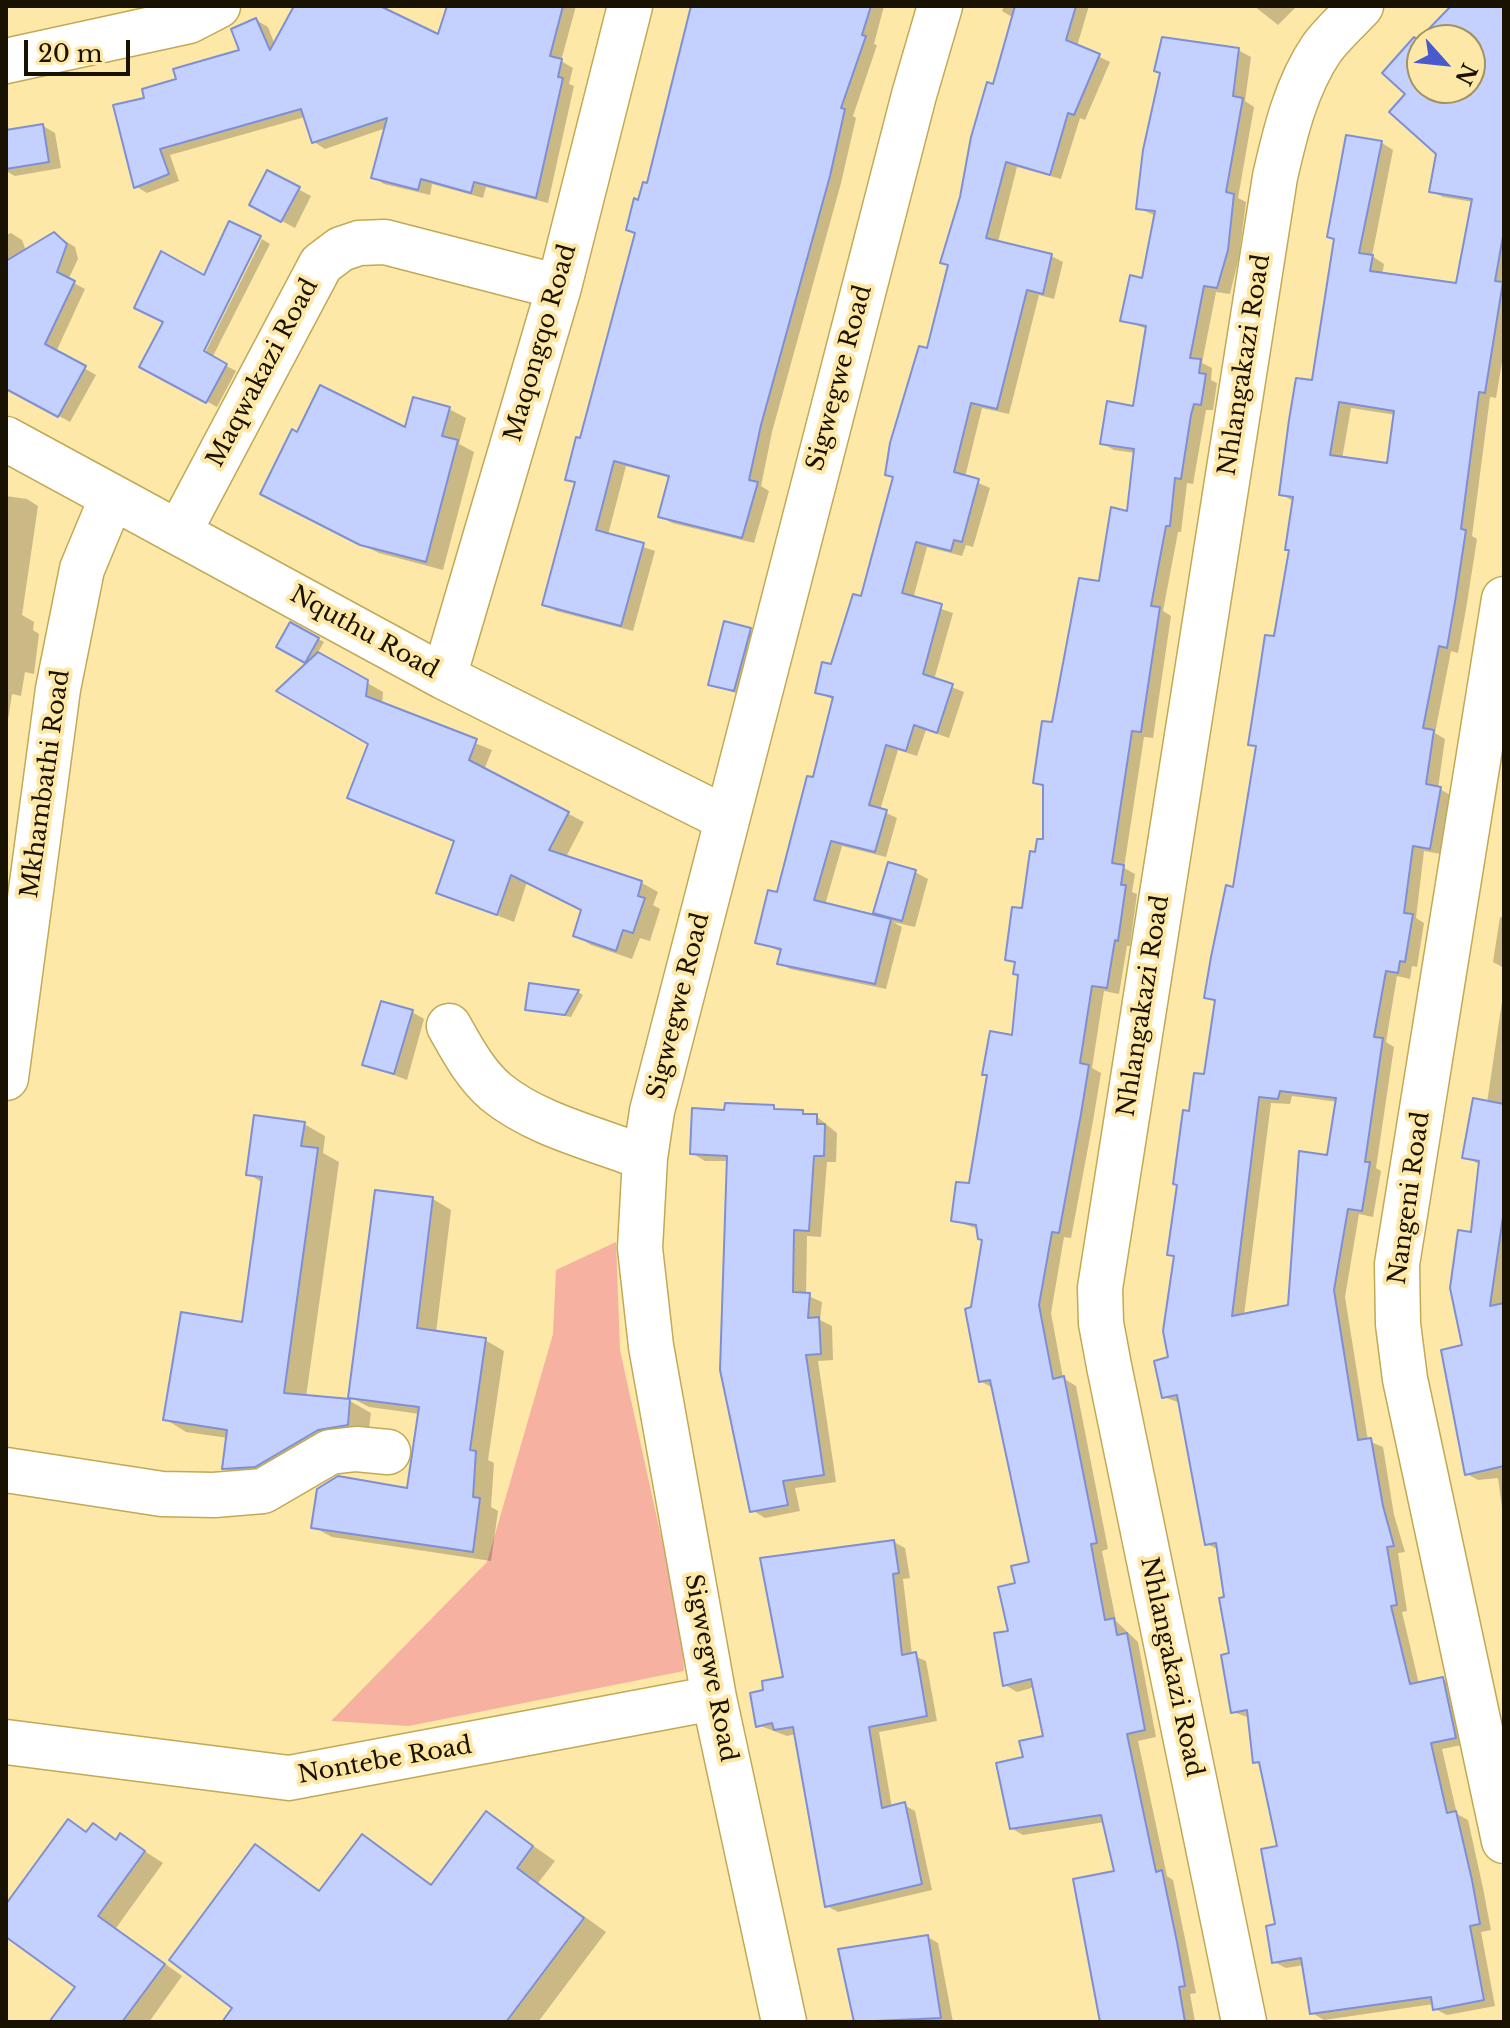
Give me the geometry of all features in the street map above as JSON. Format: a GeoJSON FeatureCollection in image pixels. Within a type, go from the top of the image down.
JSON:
{"type":"FeatureCollection","features":[{"type":"Feature","properties":{"kind":"street"},"geometry":{"type":"LineString","coordinates":[[6,61],[189,21],[218,6]]}},
{"type":"Feature","properties":{"kind":"street","name":"Maqongqo Road"},"geometry":{"type":"LineString","coordinates":[[444,677],[559,287],[630,6]]}},
{"type":"Feature","properties":{"kind":"street","name":"Sigwegwe Road"},"geometry":{"type":"LineString","coordinates":[[784,2022],[714,1698],[651,1346],[640,1248],[645,1158],[652,1111],[940,6]]}},
{"type":"Feature","properties":{"kind":"street","name":"Nhlangakazi Road"},"geometry":{"type":"LineString","coordinates":[[1244,2022],[1109,1366],[1101,1323],[1100,1288],[1275,177],[1299,94],[1323,47],[1361,6]]}},
{"type":"Feature","properties":{"kind":"street","name":"Maqwakazi Road"},"geometry":{"type":"LineString","coordinates":[[179,532],[284,328],[321,264],[341,249],[359,243],[385,242],[559,287]]}},
{"type":"Feature","properties":{"kind":"street","name":"Nquthu Road"},"geometry":{"type":"LineString","coordinates":[[6,439],[444,677],[727,819]]}},
{"type":"Feature","properties":{"kind":"street","name":"Mkhambathi Road"},"geometry":{"type":"LineString","coordinates":[[6,1078],[58,689],[82,569],[112,497]]}},
{"type":"Feature","properties":{"kind":"street","name":"Nangeni Road"},"geometry":{"type":"LineString","coordinates":[[1504,599],[1397,1264],[1398,1324],[1405,1379],[1504,1841]]}},
{"type":"Feature","properties":{"kind":"street"},"geometry":{"type":"LineString","coordinates":[[449,1026],[471,1064],[496,1092],[537,1116],[645,1158]]}},
{"type":"Feature","properties":{"kind":"street"},"geometry":{"type":"LineString","coordinates":[[6,1470],[162,1494],[214,1495],[263,1491],[330,1452],[356,1449],[388,1452]]}},
{"type":"Feature","properties":{"kind":"street","name":"Nontebe Road"},"geometry":{"type":"LineString","coordinates":[[6,1742],[289,1778],[714,1698]]}},
{"type":"Feature","properties":{"kind":"shaded area"},"geometry":{"type":"Polygon","coordinates":[[[616,1242],[620,1350],[682,1632],[684,1671],[409,1726],[331,1721],[487,1562],[553,1334],[556,1270],[616,1242]]]}},
{"type":"Feature","properties":{"kind":"building"},"geometry":{"type":"Polygon","coordinates":[[[294,6],[380,6],[438,34],[447,6],[563,6],[550,56],[562,59],[558,77],[563,78],[536,198],[474,182],[471,193],[421,179],[418,190],[371,178],[387,118],[312,143],[301,109],[160,149],[169,174],[134,188],[113,105],[144,98],[142,89],[176,79],[173,69],[239,50],[231,29],[256,18],[270,50],[294,6]]]}},
{"type":"Feature","properties":{"kind":"building"},"geometry":{"type":"Polygon","coordinates":[[[691,6],[871,6],[862,35],[866,36],[841,108],[845,109],[830,176],[761,425],[749,480],[758,482],[742,538],[658,517],[669,476],[614,461],[596,530],[644,543],[621,626],[542,605],[575,482],[565,480],[576,437],[580,438],[635,233],[626,230],[634,198],[638,200],[643,182],[647,183],[691,6]]]}},
{"type":"Feature","properties":{"kind":"building"},"geometry":{"type":"Polygon","coordinates":[[[1015,6],[1076,6],[1066,40],[1100,54],[1074,115],[1068,113],[1050,175],[1006,162],[986,238],[1052,254],[1043,294],[1027,290],[997,409],[971,403],[954,472],[979,479],[962,542],[954,540],[951,551],[916,542],[902,593],[942,604],[923,674],[953,684],[937,733],[914,725],[906,751],[886,745],[869,805],[887,810],[875,852],[831,841],[814,900],[891,919],[875,984],[777,964],[781,949],[755,943],[768,890],[777,892],[807,776],[813,777],[833,697],[815,693],[822,662],[831,664],[853,594],[861,596],[893,477],[885,475],[890,443],[919,346],[927,348],[948,265],[940,263],[960,197],[971,137],[987,82],[993,84],[1015,6]]]}},
{"type":"Feature","properties":{"kind":"building"},"geometry":{"type":"Polygon","coordinates":[[[1451,6],[1504,6],[1504,231],[1495,281],[1503,282],[1485,393],[1479,392],[1461,529],[1466,530],[1447,648],[1439,646],[1423,728],[1434,730],[1426,784],[1441,787],[1430,849],[1413,846],[1404,913],[1413,914],[1405,962],[1400,961],[1398,973],[1386,971],[1374,1037],[1383,1038],[1365,1162],[1370,1162],[1362,1211],[1348,1209],[1334,1290],[1358,1440],[1371,1438],[1383,1506],[1394,1546],[1387,1547],[1397,1605],[1391,1606],[1410,1684],[1443,1677],[1456,1738],[1431,1743],[1447,1813],[1456,1811],[1472,1880],[1480,1924],[1470,1926],[1484,2000],[1433,2010],[1431,1997],[1310,2014],[1301,1958],[1272,1963],[1266,1926],[1275,1924],[1261,1849],[1277,1846],[1259,1762],[1253,1763],[1247,1710],[1231,1713],[1221,1655],[1229,1653],[1219,1598],[1224,1597],[1216,1543],[1205,1545],[1177,1395],[1162,1398],[1154,1361],[1168,1357],[1163,1331],[1174,1256],[1167,1255],[1183,1110],[1189,1111],[1194,1073],[1204,1074],[1215,1000],[1204,998],[1226,885],[1233,887],[1256,746],[1248,745],[1265,635],[1274,636],[1289,550],[1285,550],[1293,497],[1279,495],[1289,420],[1296,378],[1312,380],[1334,239],[1327,237],[1346,135],[1382,141],[1359,253],[1373,255],[1370,271],[1456,283],[1472,199],[1429,192],[1436,154],[1389,112],[1405,94],[1382,73],[1406,46],[1406,104],[1486,104],[1486,24],[1434,24],[1451,6]],[[1339,402],[1330,455],[1387,463],[1394,411],[1339,402]],[[1280,1091],[1278,1099],[1259,1097],[1232,1316],[1288,1305],[1299,1151],[1327,1155],[1336,1098],[1280,1091]]]}},
{"type":"Feature","properties":{"kind":"building"},"geometry":{"type":"Polygon","coordinates":[[[1162,37],[1239,48],[1233,96],[1243,98],[1226,192],[1234,194],[1228,250],[1217,288],[1204,286],[1190,358],[1201,359],[1199,373],[1206,374],[1201,405],[1194,404],[1191,415],[1181,479],[1175,478],[1170,526],[1166,526],[1151,606],[1160,607],[1141,732],[1132,731],[1112,863],[1124,865],[1121,885],[1126,885],[1118,941],[1115,940],[1107,988],[1092,986],[1080,1063],[1089,1065],[1081,1114],[1059,1233],[1052,1232],[1039,1305],[1053,1379],[1064,1376],[1097,1543],[1091,1544],[1105,1620],[1114,1618],[1117,1635],[1127,1633],[1145,1730],[1127,1734],[1156,1872],[1162,1870],[1177,1942],[1185,1986],[1179,1987],[1185,2022],[1100,2022],[1073,1879],[1114,1871],[1101,1815],[1010,1829],[996,1763],[1023,1757],[1019,1741],[1043,1736],[1031,1679],[1003,1686],[994,1633],[1008,1631],[998,1587],[1015,1583],[1011,1566],[1029,1562],[990,1380],[979,1382],[965,1309],[971,1307],[982,1240],[978,1239],[976,1225],[951,1221],[956,1182],[969,1183],[987,1075],[982,1075],[990,1031],[1012,1035],[1018,975],[1013,974],[1015,962],[1005,960],[1012,907],[1022,908],[1030,851],[1035,852],[1037,839],[1043,839],[1043,785],[1033,783],[1042,721],[1052,722],[1079,578],[1099,581],[1111,507],[1127,511],[1134,449],[1100,444],[1107,401],[1133,406],[1146,326],[1120,321],[1130,275],[1142,278],[1155,211],[1136,209],[1143,150],[1160,73],[1154,71],[1162,37]]]}},
{"type":"Feature","properties":{"kind":"building"},"geometry":{"type":"Polygon","coordinates":[[[43,124],[49,162],[6,169],[6,130],[43,124]]]}},
{"type":"Feature","properties":{"kind":"building"},"geometry":{"type":"Polygon","coordinates":[[[267,170],[300,187],[281,222],[249,205],[267,170]]]}},
{"type":"Feature","properties":{"kind":"building"},"geometry":{"type":"Polygon","coordinates":[[[229,221],[261,236],[204,351],[227,364],[206,403],[139,367],[163,322],[134,308],[161,251],[204,275],[229,221]]]}},
{"type":"Feature","properties":{"kind":"building"},"geometry":{"type":"Polygon","coordinates":[[[54,232],[67,244],[57,272],[75,281],[45,344],[86,366],[58,417],[6,389],[6,261],[54,232]]]}},
{"type":"Feature","properties":{"kind":"building"},"geometry":{"type":"Polygon","coordinates":[[[320,385],[405,427],[413,397],[450,407],[442,436],[458,440],[426,562],[360,545],[260,494],[292,429],[297,432],[320,385]]]}},
{"type":"Feature","properties":{"kind":"building"},"geometry":{"type":"Polygon","coordinates":[[[724,621],[751,628],[734,691],[708,685],[724,621]]]}},
{"type":"Feature","properties":{"kind":"building"},"geometry":{"type":"Polygon","coordinates":[[[290,622],[319,638],[305,663],[276,647],[290,622]]]}},
{"type":"Feature","properties":{"kind":"building"},"geometry":{"type":"Polygon","coordinates":[[[318,652],[368,680],[366,696],[477,739],[469,760],[569,812],[549,850],[642,881],[638,896],[645,898],[633,933],[623,930],[616,951],[573,936],[581,910],[511,875],[497,915],[436,893],[454,841],[347,798],[368,744],[276,691],[318,652]]]}},
{"type":"Feature","properties":{"kind":"building"},"geometry":{"type":"Polygon","coordinates":[[[888,862],[916,870],[902,921],[873,913],[888,862]]]}},
{"type":"Feature","properties":{"kind":"building"},"geometry":{"type":"Polygon","coordinates":[[[529,983],[579,990],[565,1015],[525,1010],[529,983]]]}},
{"type":"Feature","properties":{"kind":"building"},"geometry":{"type":"Polygon","coordinates":[[[381,1001],[413,1010],[394,1074],[362,1065],[381,1001]]]}},
{"type":"Feature","properties":{"kind":"building"},"geometry":{"type":"Polygon","coordinates":[[[1473,1098],[1504,1104],[1504,1210],[1490,1306],[1504,1303],[1504,1466],[1465,1475],[1441,1350],[1462,1345],[1450,1288],[1458,1230],[1471,1232],[1479,1161],[1462,1158],[1473,1098]]]}},
{"type":"Feature","properties":{"kind":"building"},"geometry":{"type":"Polygon","coordinates":[[[725,1103],[803,1110],[803,1114],[817,1114],[817,1124],[825,1124],[824,1156],[814,1156],[809,1231],[794,1230],[793,1292],[810,1293],[808,1318],[819,1317],[821,1354],[806,1355],[824,1475],[783,1481],[788,1505],[750,1512],[720,1370],[727,1156],[690,1154],[692,1108],[724,1110],[725,1103]]]}},
{"type":"Feature","properties":{"kind":"building"},"geometry":{"type":"Polygon","coordinates":[[[254,1115],[305,1122],[301,1146],[318,1148],[284,1393],[350,1399],[348,1425],[318,1430],[255,1467],[222,1469],[227,1430],[163,1420],[181,1312],[242,1322],[262,1177],[246,1175],[254,1115]]]}},
{"type":"Feature","properties":{"kind":"building"},"geometry":{"type":"Polygon","coordinates":[[[375,1190],[433,1197],[417,1328],[486,1338],[470,1450],[476,1451],[473,1497],[480,1498],[473,1552],[311,1528],[317,1489],[338,1476],[407,1488],[419,1407],[348,1398],[375,1190]]]}},
{"type":"Feature","properties":{"kind":"building"},"geometry":{"type":"Polygon","coordinates":[[[894,1540],[899,1573],[893,1574],[902,1655],[916,1652],[927,1716],[869,1727],[882,1808],[905,1802],[922,1884],[825,1907],[793,1727],[774,1730],[772,1723],[756,1727],[750,1693],[763,1690],[762,1681],[783,1677],[760,1558],[894,1540]]]}},
{"type":"Feature","properties":{"kind":"building"},"geometry":{"type":"Polygon","coordinates":[[[486,1811],[533,1846],[517,1868],[584,1918],[506,2022],[222,2022],[232,2008],[169,1960],[255,1844],[319,1891],[362,1834],[431,1885],[486,1811]]]}},
{"type":"Feature","properties":{"kind":"building"},"geometry":{"type":"Polygon","coordinates":[[[68,1819],[86,1832],[93,1823],[116,1840],[120,1833],[145,1851],[98,1916],[165,1964],[122,2022],[49,2022],[75,1987],[6,1937],[6,1904],[68,1819]]]}},
{"type":"Feature","properties":{"kind":"building"},"geometry":{"type":"Polygon","coordinates":[[[928,1935],[941,2018],[854,2022],[838,1949],[928,1935]]]}}]}
